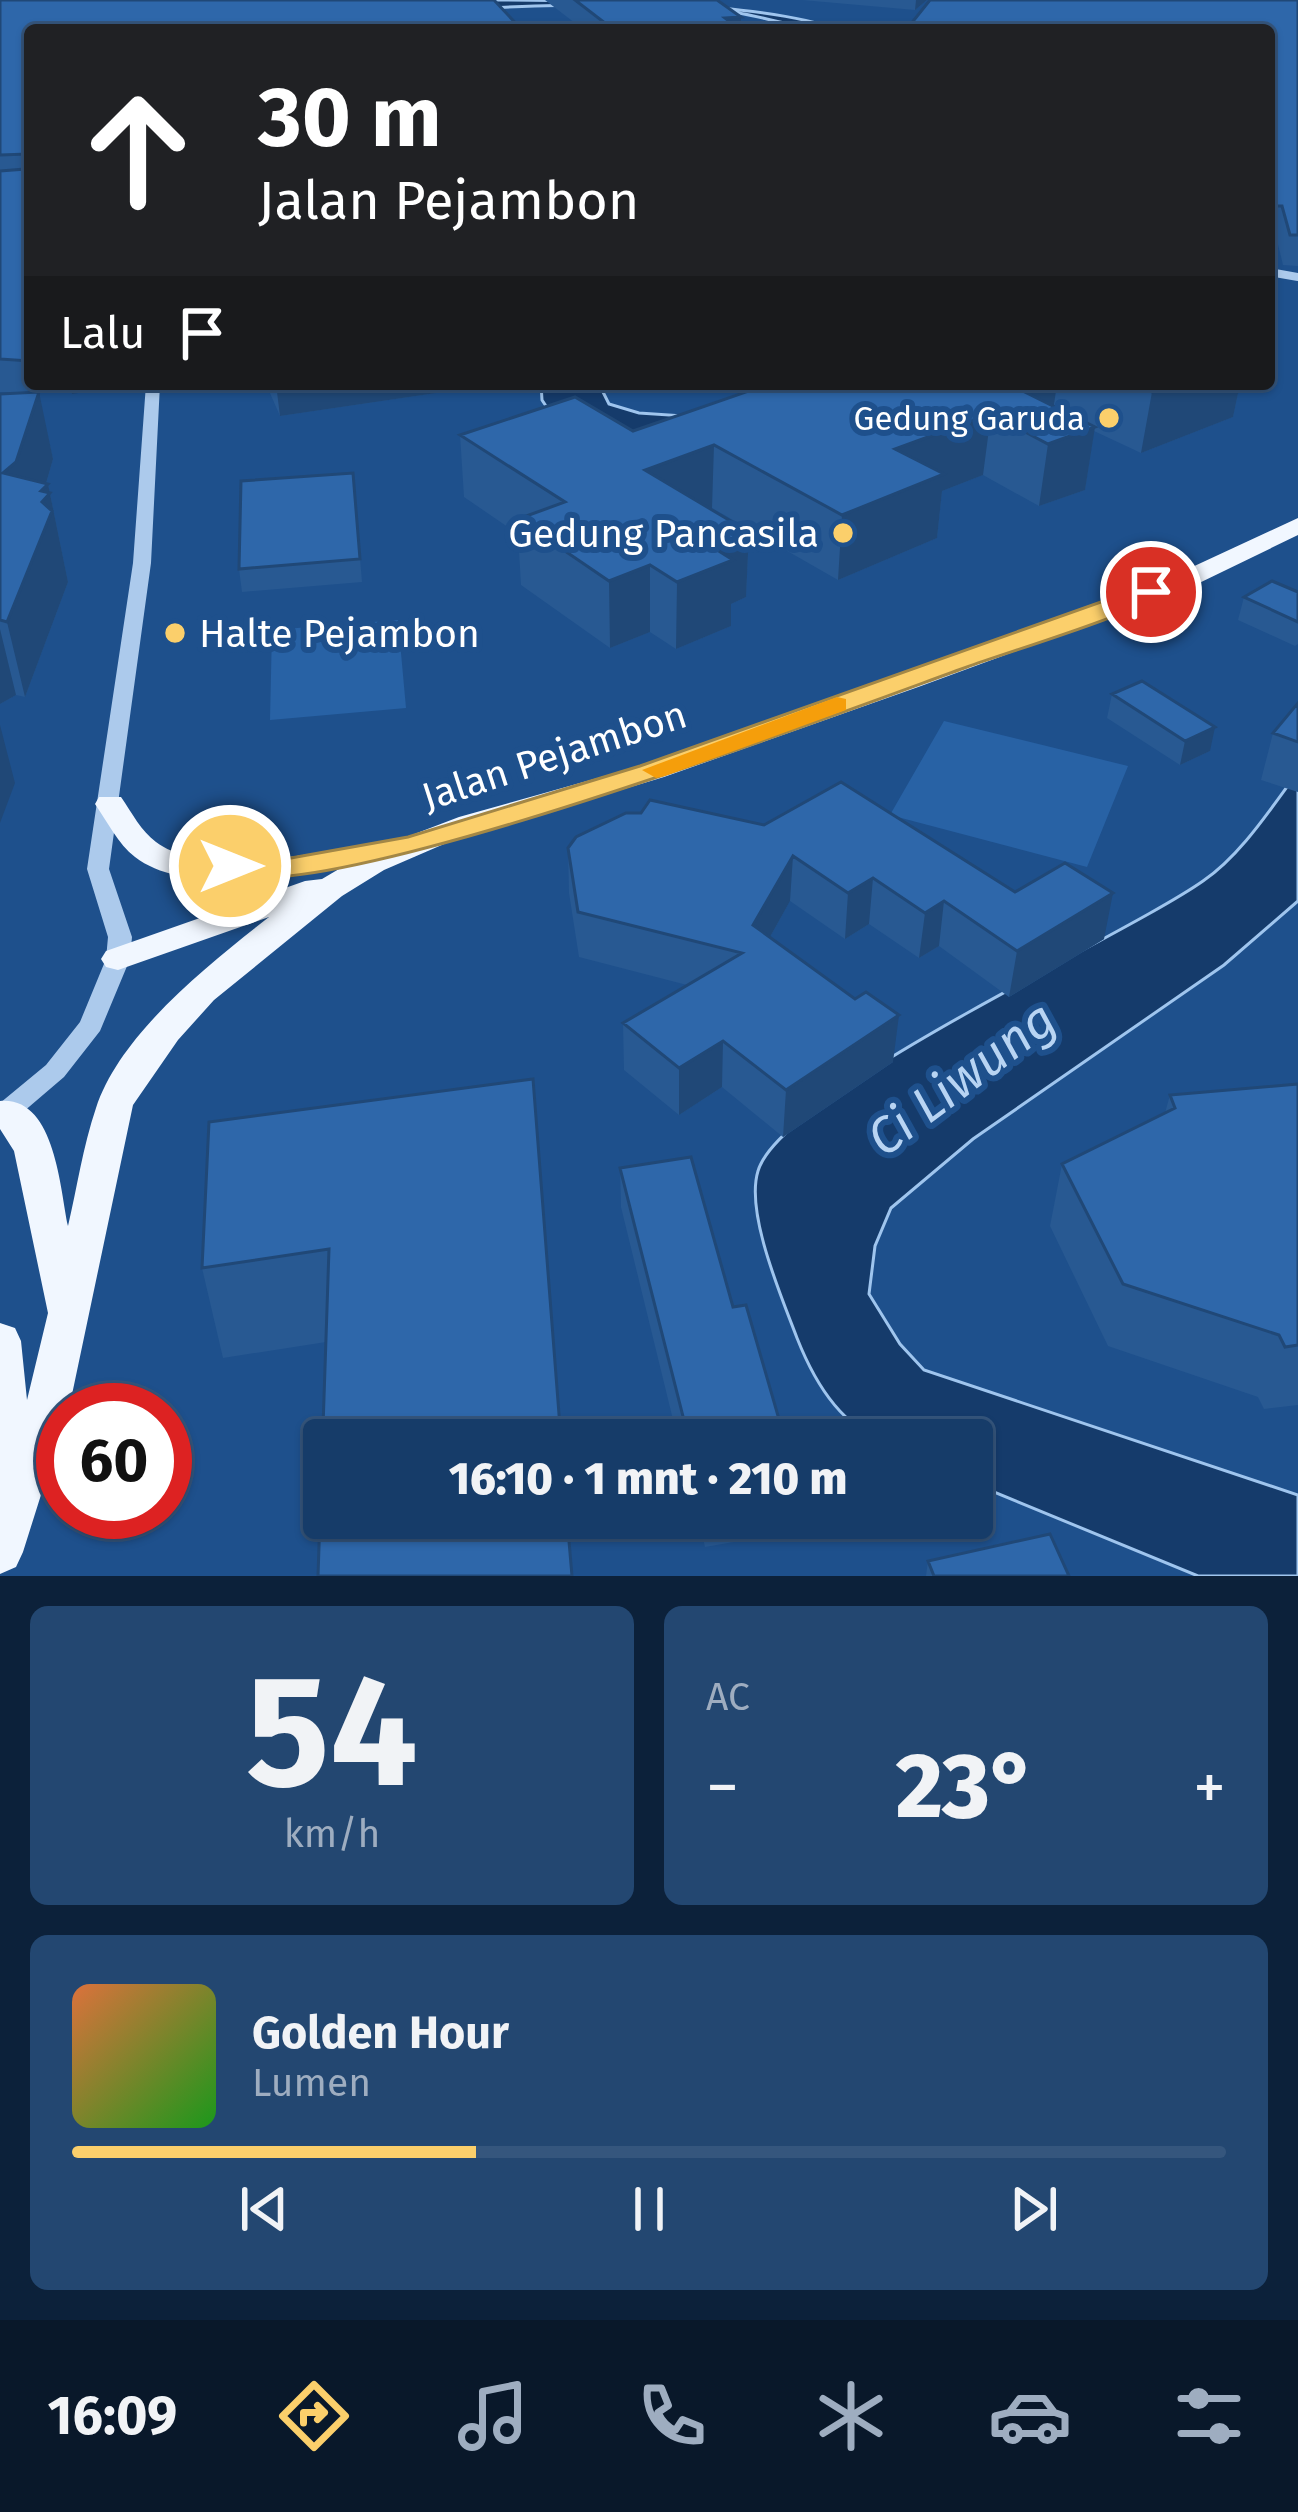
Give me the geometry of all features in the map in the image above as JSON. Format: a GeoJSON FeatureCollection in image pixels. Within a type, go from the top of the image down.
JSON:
{"type":"FeatureCollection","features":[{"type":"Feature","properties":{"kind":"main road","name":"Jalan Pejambon"},"geometry":{"type":"LineString","coordinates":[[1,1546],[48,1404],[118,1097],[210,982],[344,878],[411,845],[650,772],[1019,641],[1202,574],[1298,525]]}},
{"type":"Feature","properties":{"kind":"main road"},"geometry":{"type":"LineString","coordinates":[[110,805],[154,855],[201,866],[291,867],[411,845]]}},
{"type":"Feature","properties":{"kind":"main road"},"geometry":{"type":"LineString","coordinates":[[118,959],[344,878]]}},
{"type":"Feature","properties":{"kind":"main road"},"geometry":{"type":"LineString","coordinates":[[3,1115],[25,1129],[33,1151],[66,1316]]}},
{"type":"Feature","properties":{"kind":"main road"},"geometry":{"type":"LineString","coordinates":[[0,1341],[9,1434],[1,1546]]}},
{"type":"Feature","properties":{"kind":"street"},"geometry":{"type":"LineString","coordinates":[[3,1115],[55,1071],[91,1024],[118,959],[120,937],[98,869],[142,563],[154,390]]}},
{"type":"Feature","properties":{"kind":"shaded area"},"geometry":{"type":"Polygon","coordinates":[[[398,620],[406,708],[270,720],[272,630],[398,620]]]}},
{"type":"Feature","properties":{"kind":"shaded area"},"geometry":{"type":"Polygon","coordinates":[[[944,721],[1128,766],[1087,867],[890,815],[944,721]]]}},
{"type":"Feature","properties":{"kind":"water"},"geometry":{"type":"Polygon","coordinates":[[[468,0],[606,2],[712,7],[818,24],[792,24],[729,11],[623,5],[356,16],[468,0]]]}},
{"type":"Feature","properties":{"kind":"water"},"geometry":{"type":"Polygon","coordinates":[[[541,390],[602,390],[609,404],[639,413],[685,416],[675,446],[550,412],[541,390]]]}},
{"type":"Feature","properties":{"kind":"water","name":"Ci Liwung"},"geometry":{"type":"Polygon","coordinates":[[[1298,772],[1298,901],[1224,965],[973,1139],[891,1208],[875,1246],[869,1294],[900,1344],[924,1370],[1298,1495],[1298,1576],[1198,1576],[993,1492],[993,1419],[849,1419],[819,1383],[797,1338],[767,1255],[755,1189],[758,1171],[780,1138],[826,1100],[959,1018],[1203,881],[1243,845],[1298,772]]]}},
{"type":"Feature","properties":{"kind":"building"},"geometry":{"type":"Polygon","coordinates":[[[0,0],[494,0],[516,24],[24,24],[24,154],[0,155],[0,0]]]}},
{"type":"Feature","properties":{"kind":"building"},"geometry":{"type":"Polygon","coordinates":[[[575,0],[717,0],[741,17],[725,18],[733,24],[606,24],[575,0]]]}},
{"type":"Feature","properties":{"kind":"building"},"geometry":{"type":"Polygon","coordinates":[[[930,0],[1298,0],[1298,235],[1290,235],[1282,206],[1275,206],[1275,24],[911,24],[930,0]]]}},
{"type":"Feature","properties":{"kind":"building"},"geometry":{"type":"Polygon","coordinates":[[[24,169],[24,361],[0,359],[0,171],[24,169]]]}},
{"type":"Feature","properties":{"kind":"building"},"geometry":{"type":"Polygon","coordinates":[[[752,390],[1021,390],[1095,427],[1048,444],[991,414],[895,449],[944,474],[842,515],[714,445],[645,470],[749,532],[711,546],[733,560],[677,582],[650,565],[609,581],[518,519],[565,502],[460,435],[575,397],[633,431],[752,390]]]}},
{"type":"Feature","properties":{"kind":"building"},"geometry":{"type":"Polygon","coordinates":[[[39,392],[16,462],[3,473],[48,484],[41,491],[50,493],[42,502],[52,511],[7,622],[0,620],[0,394],[39,392]]]}},
{"type":"Feature","properties":{"kind":"building"},"geometry":{"type":"Polygon","coordinates":[[[353,473],[360,559],[239,569],[241,481],[353,473]]]}},
{"type":"Feature","properties":{"kind":"building"},"geometry":{"type":"Polygon","coordinates":[[[1272,581],[1298,592],[1298,622],[1244,597],[1272,581]]]}},
{"type":"Feature","properties":{"kind":"building"},"geometry":{"type":"Polygon","coordinates":[[[1142,681],[1215,727],[1185,741],[1112,694],[1142,681]]]}},
{"type":"Feature","properties":{"kind":"building"},"geometry":{"type":"Polygon","coordinates":[[[1298,703],[1298,742],[1273,733],[1298,703]]]}},
{"type":"Feature","properties":{"kind":"building"},"geometry":{"type":"Polygon","coordinates":[[[841,782],[1015,892],[1065,863],[1113,893],[1017,951],[944,901],[925,913],[873,878],[848,893],[793,856],[753,925],[855,999],[866,992],[899,1015],[786,1090],[723,1041],[679,1068],[623,1023],[742,953],[578,912],[568,848],[576,837],[626,813],[641,813],[650,800],[764,825],[841,782]]]}},
{"type":"Feature","properties":{"kind":"building"},"geometry":{"type":"Polygon","coordinates":[[[533,1079],[559,1419],[323,1419],[329,1249],[202,1268],[209,1122],[533,1079]]]}},
{"type":"Feature","properties":{"kind":"building"},"geometry":{"type":"Polygon","coordinates":[[[1298,1084],[1298,1345],[1285,1347],[1279,1335],[1123,1284],[1062,1164],[1175,1108],[1170,1095],[1298,1084]]]}},
{"type":"Feature","properties":{"kind":"building"},"geometry":{"type":"Polygon","coordinates":[[[691,1157],[733,1307],[746,1305],[779,1419],[684,1419],[620,1168],[691,1157]]]}},
{"type":"Feature","properties":{"kind":"building"},"geometry":{"type":"Polygon","coordinates":[[[1050,1534],[1069,1576],[934,1576],[928,1561],[1050,1534]]]}},
{"type":"Feature","properties":{"kind":"building"},"geometry":{"type":"Polygon","coordinates":[[[319,1539],[569,1539],[572,1576],[318,1576],[319,1539]]]}},
{"type":"Feature","properties":{"kind":"slow traffic"},"geometry":{"type":"LineString","coordinates":[[656,770],[837,705]]}},
{"type":"Feature","properties":{"kind":"place","name":"Gedung Garuda"},"geometry":{"type":"Point","coordinates":[1109,418]}},
{"type":"Feature","properties":{"kind":"place","name":"Gedung Pancasila"},"geometry":{"type":"Point","coordinates":[843,533]}},
{"type":"Feature","properties":{"kind":"place","name":"Halte Pejambon"},"geometry":{"type":"Point","coordinates":[175,633]}},
{"type":"Feature","properties":{"kind":"route"},"geometry":{"type":"LineString","coordinates":[[230,866],[291,867],[411,845],[650,772],[1151,592]]}}]}
